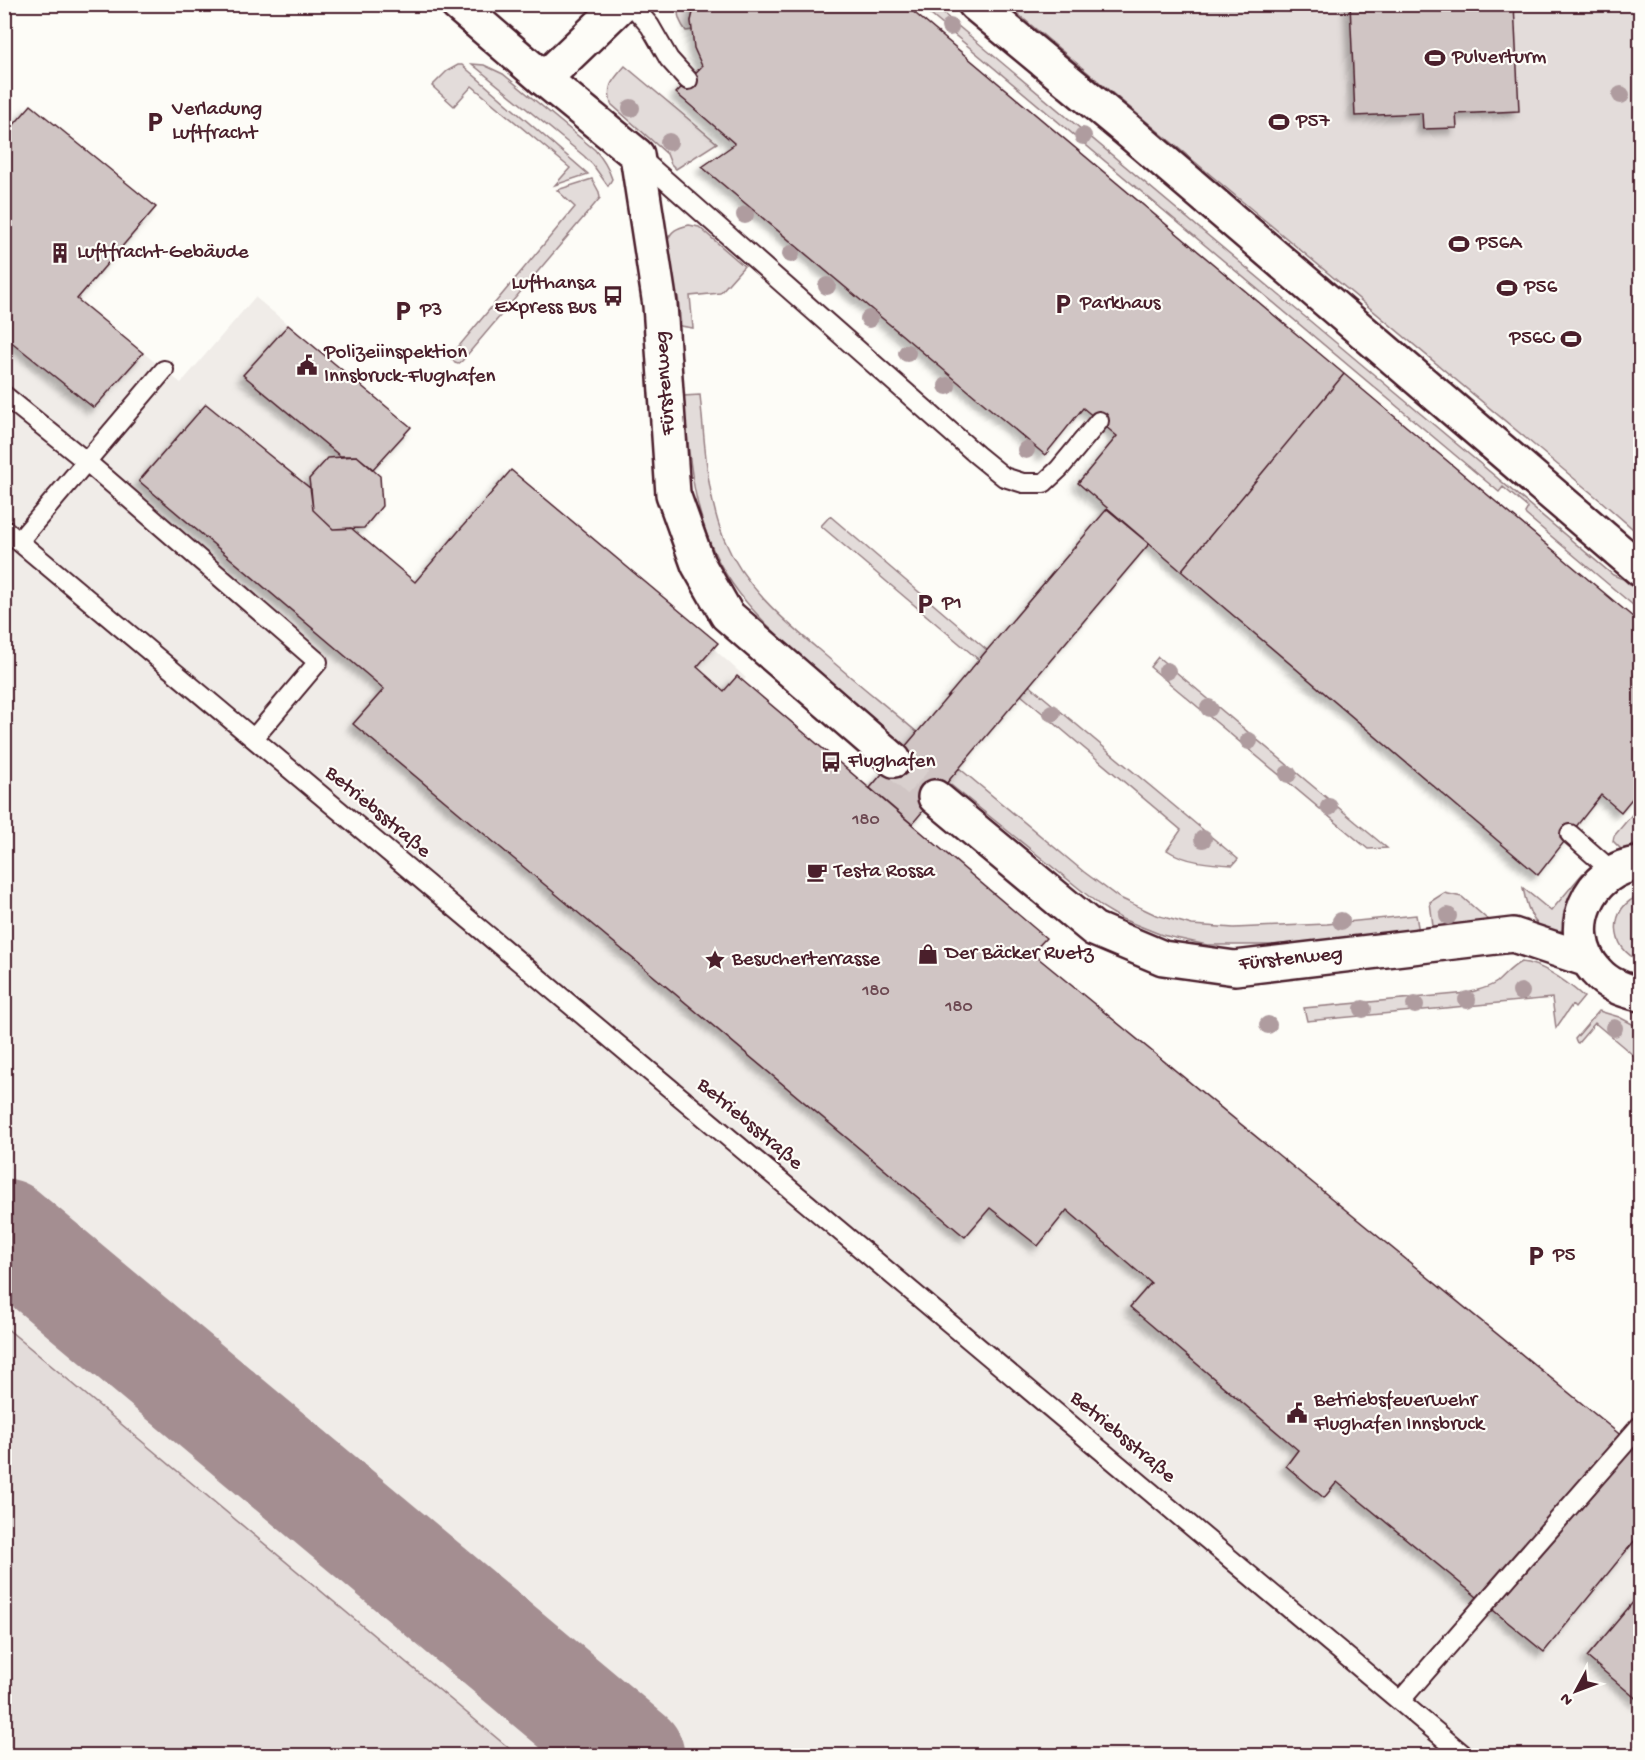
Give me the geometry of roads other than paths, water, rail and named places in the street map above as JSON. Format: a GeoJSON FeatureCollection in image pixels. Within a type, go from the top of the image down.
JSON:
{"type":"FeatureCollection","features":[{"type":"Feature","properties":{"kind":"street"},"geometry":{"type":"LineString","coordinates":[[457,4],[637,155]]}},
{"type":"Feature","properties":{"kind":"street"},"geometry":{"type":"LineString","coordinates":[[544,79],[622,4]]}},
{"type":"Feature","properties":{"kind":"street"},"geometry":{"type":"LineString","coordinates":[[975,4],[1150,149],[1641,569]]}},
{"type":"Feature","properties":{"kind":"street","name":"Fürstenweg"},"geometry":{"type":"LineString","coordinates":[[637,155],[660,306],[673,494],[698,564],[727,615],[894,760]]}},
{"type":"Feature","properties":{"kind":"street","name":"Fürstenweg"},"geometry":{"type":"LineString","coordinates":[[935,797],[1094,929],[1163,958],[1235,968],[1513,935],[1588,960]]}},
{"type":"Feature","properties":{"kind":"street"},"geometry":{"type":"LineString","coordinates":[[1627,868],[1595,887],[1585,903],[1580,923],[1581,942],[1588,960],[1605,980],[1622,990],[1641,994]]}},
{"type":"Feature","properties":{"kind":"lane"},"geometry":{"type":"LineString","coordinates":[[631,4],[650,26],[669,59],[688,80]]}},
{"type":"Feature","properties":{"kind":"lane"},"geometry":{"type":"LineString","coordinates":[[637,155],[1004,477],[1023,483],[1044,483],[1059,469],[1099,421]]}},
{"type":"Feature","properties":{"kind":"lane"},"geometry":{"type":"LineString","coordinates":[[19,541],[164,370]]}},
{"type":"Feature","properties":{"kind":"lane"},"geometry":{"type":"LineString","coordinates":[[4,395],[87,462],[318,662],[254,738]]}},
{"type":"Feature","properties":{"kind":"lane","name":"Betriebsstraße"},"geometry":{"type":"LineString","coordinates":[[4,529],[1465,1755]]}},
{"type":"Feature","properties":{"kind":"lane"},"geometry":{"type":"LineString","coordinates":[[1570,834],[1627,868]]}},
{"type":"Feature","properties":{"kind":"lane"},"geometry":{"type":"LineString","coordinates":[[1400,1701],[1641,1426]]}},
{"type":"Feature","properties":{"kind":"tunnel"},"geometry":{"type":"LineString","coordinates":[[894,760],[935,797]]}},
{"type":"Feature","properties":{"kind":"place","name":"Pulverturm"},"geometry":{"type":"Point","coordinates":[1435,58]}},
{"type":"Feature","properties":{"kind":"place","name":"Verladung Luftfracht"},"geometry":{"type":"Point","coordinates":[155,122]}},
{"type":"Feature","properties":{"kind":"place","name":"P57"},"geometry":{"type":"Point","coordinates":[1279,122]}},
{"type":"Feature","properties":{"kind":"place","name":"P56A"},"geometry":{"type":"Point","coordinates":[1459,244]}},
{"type":"Feature","properties":{"kind":"place","name":"Luftfracht-Gebäude"},"geometry":{"type":"Point","coordinates":[60,253]}},
{"type":"Feature","properties":{"kind":"place","name":"P56"},"geometry":{"type":"Point","coordinates":[1507,288]}},
{"type":"Feature","properties":{"kind":"place","name":"Lufthansa Express Bus"},"geometry":{"type":"Point","coordinates":[613,296]}},
{"type":"Feature","properties":{"kind":"place","name":"Parkhaus"},"geometry":{"type":"Point","coordinates":[1063,304]}},
{"type":"Feature","properties":{"kind":"place","name":"P3"},"geometry":{"type":"Point","coordinates":[403,311]}},
{"type":"Feature","properties":{"kind":"place","name":"P56C"},"geometry":{"type":"Point","coordinates":[1571,339]}},
{"type":"Feature","properties":{"kind":"place","name":"Polizeiinspektion Innsbruck-Flughafen"},"geometry":{"type":"Point","coordinates":[307,365]}},
{"type":"Feature","properties":{"kind":"place","name":"P1"},"geometry":{"type":"Point","coordinates":[925,604]}},
{"type":"Feature","properties":{"kind":"place","name":"Flughafen"},"geometry":{"type":"Point","coordinates":[831,762]}},
{"type":"Feature","properties":{"kind":"place","name":"Testa Rossa"},"geometry":{"type":"Point","coordinates":[817,872]}},
{"type":"Feature","properties":{"kind":"place","name":"Der Bäcker Ruetz"},"geometry":{"type":"Point","coordinates":[928,954]}},
{"type":"Feature","properties":{"kind":"place","name":"Besucherterrasse"},"geometry":{"type":"Point","coordinates":[715,960]}},
{"type":"Feature","properties":{"kind":"place","name":"P5"},"geometry":{"type":"Point","coordinates":[1536,1256]}},
{"type":"Feature","properties":{"kind":"place","name":"Betriebsfeuerwehr Flughafen Innsbruck"},"geometry":{"type":"Point","coordinates":[1297,1413]}}]}
